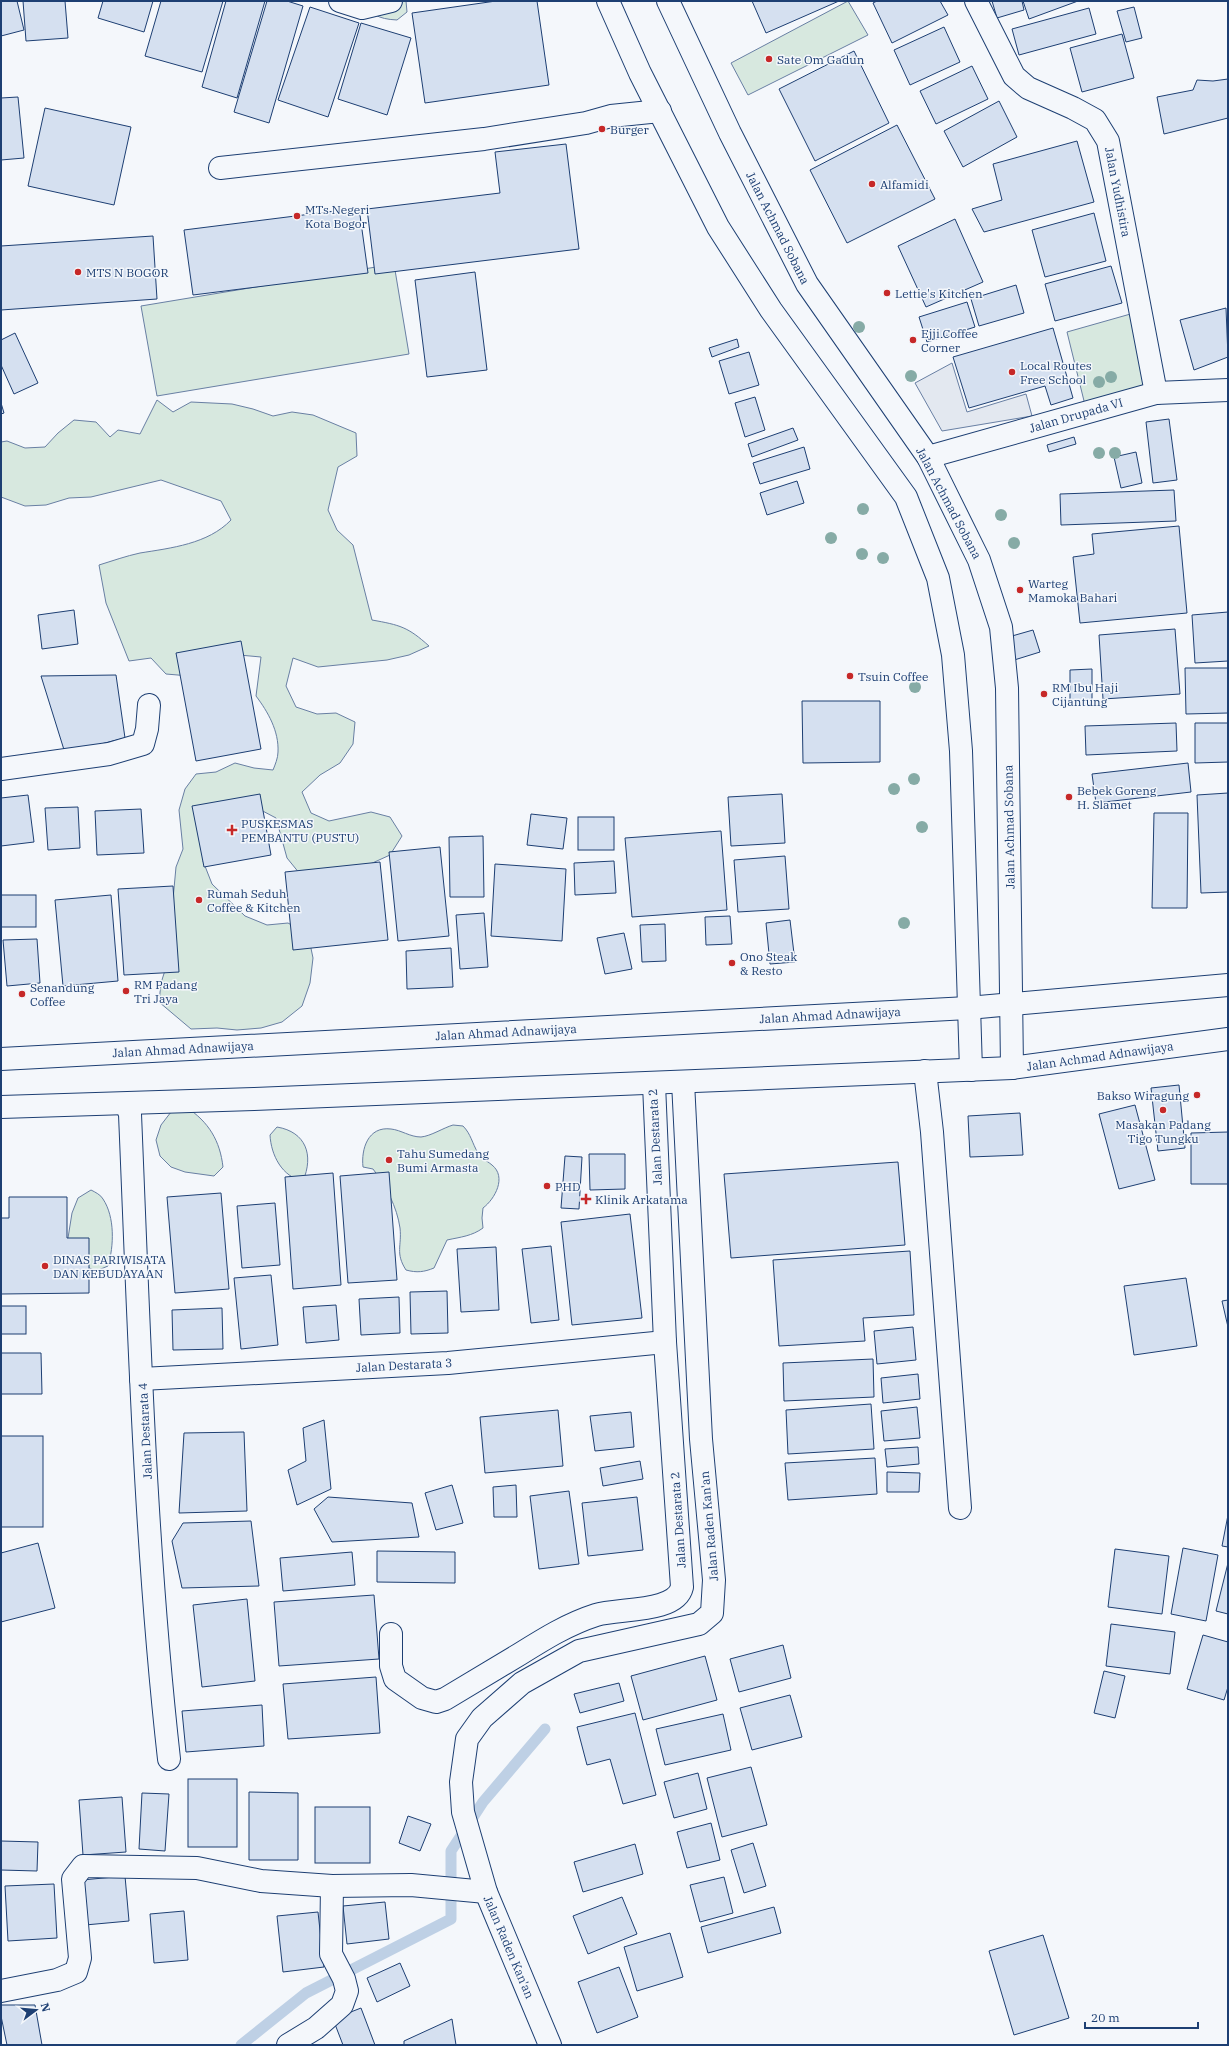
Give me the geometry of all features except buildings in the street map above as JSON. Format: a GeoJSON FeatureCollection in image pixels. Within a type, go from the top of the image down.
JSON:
{"type":"FeatureCollection","features":[{"type":"Feature","properties":{"kind":"street"},"geometry":{"type":"LineString","coordinates":[[340,1],[362,8],[391,1]]}},
{"type":"Feature","properties":{"kind":"street"},"geometry":{"type":"LineString","coordinates":[[1,1106],[126,1104],[971,1070],[961,751],[953,655],[938,578],[906,498],[775,316],[718,227],[660,111],[608,1]]}},
{"type":"Feature","properties":{"kind":"street","name":"Jalan Achmad Sobana"},"geometry":{"type":"LineString","coordinates":[[668,1],[730,133],[806,284],[928,457],[979,560],[1001,627],[1007,688],[1012,1068]]}},
{"type":"Feature","properties":{"kind":"street","name":"Jalan Yudhistira"},"geometry":{"type":"LineString","coordinates":[[976,1],[1014,76],[1028,88],[1073,108],[1095,120],[1108,141],[1156,393]]}},
{"type":"Feature","properties":{"kind":"street"},"geometry":{"type":"LineString","coordinates":[[220,168],[484,139],[586,123],[611,116],[660,111]]}},
{"type":"Feature","properties":{"kind":"street","name":"Jalan Drupada VI"},"geometry":{"type":"LineString","coordinates":[[928,457],[1156,393],[1228,390]]}},
{"type":"Feature","properties":{"kind":"street"},"geometry":{"type":"LineString","coordinates":[[1,769],[110,754],[143,744],[147,729],[149,705]]}},
{"type":"Feature","properties":{"kind":"street"},"geometry":{"type":"LineString","coordinates":[[1012,1005],[1228,985]]}},
{"type":"Feature","properties":{"kind":"street","name":"Jalan Ahmad Adnawijaya"},"geometry":{"type":"LineString","coordinates":[[1,1059],[1012,1005]]}},
{"type":"Feature","properties":{"kind":"street","name":"Jalan Achmad Adnawijaya"},"geometry":{"type":"LineString","coordinates":[[971,1070],[1012,1068],[1228,1039]]}},
{"type":"Feature","properties":{"kind":"street"},"geometry":{"type":"LineString","coordinates":[[925,1071],[932,1132],[960,1508]]}},
{"type":"Feature","properties":{"kind":"street","name":"Jalan Raden Kan'an"},"geometry":{"type":"LineString","coordinates":[[550,2045],[486,1892],[463,1812],[462,1782],[467,1739],[482,1718],[522,1683],[580,1651],[699,1624],[712,1613],[714,1580],[701,1439],[683,1082]]}},
{"type":"Feature","properties":{"kind":"street","name":"Jalan Destarata 2"},"geometry":{"type":"LineString","coordinates":[[391,1634],[391,1666],[395,1679],[422,1698],[436,1702],[445,1699],[551,1635],[581,1620],[609,1611],[663,1605],[674,1600],[680,1594],[682,1587],[665,1342],[654,1084],[651,1083]]}},
{"type":"Feature","properties":{"kind":"street","name":"Jalan Destarata 4"},"geometry":{"type":"LineString","coordinates":[[126,1104],[130,1114],[142,1379],[158,1656],[169,1759]]}},
{"type":"Feature","properties":{"kind":"street","name":"Jalan Destarata 3"},"geometry":{"type":"LineString","coordinates":[[142,1379],[448,1363],[665,1342]]}},
{"type":"Feature","properties":{"kind":"street"},"geometry":{"type":"LineString","coordinates":[[1,1991],[57,1980],[76,1972],[80,1958],[74,1879],[84,1866],[197,1868],[261,1881],[332,1886],[411,1885],[486,1892]]}},
{"type":"Feature","properties":{"kind":"street"},"geometry":{"type":"LineString","coordinates":[[288,2045],[316,2028],[342,2005],[347,1991],[344,1979],[331,1954],[332,1886]]}},
{"type":"Feature","properties":{"kind":"shaded area"},"geometry":{"type":"Polygon","coordinates":[[[358,1],[406,1],[407,12],[397,20],[384,18],[375,15],[358,1]]]}},
{"type":"Feature","properties":{"kind":"shaded area"},"geometry":{"type":"Polygon","coordinates":[[[848,1],[868,35],[748,95],[731,63],[848,1]]]}},
{"type":"Feature","properties":{"kind":"shaded area"},"geometry":{"type":"Polygon","coordinates":[[[394,264],[409,354],[157,396],[141,306],[394,264]]]}},
{"type":"Feature","properties":{"kind":"shaded area"},"geometry":{"type":"Polygon","coordinates":[[[1134,313],[1153,395],[1086,409],[1067,332],[1134,313]]]}},
{"type":"Feature","properties":{"kind":"shaded area"},"geometry":{"type":"Polygon","coordinates":[[[952,363],[967,412],[1026,394],[1032,416],[942,431],[915,383],[952,363]]]}},
{"type":"Feature","properties":{"kind":"shaded area"},"geometry":{"type":"Polygon","coordinates":[[[157,400],[173,412],[191,402],[232,404],[273,416],[292,412],[313,415],[356,433],[357,456],[338,467],[328,510],[337,530],[353,545],[372,620],[397,625],[409,631],[429,646],[409,655],[387,660],[318,667],[293,658],[286,686],[296,707],[317,714],[336,713],[355,722],[353,744],[340,763],[320,775],[302,792],[311,813],[329,821],[371,812],[390,817],[402,836],[390,855],[368,865],[300,874],[287,858],[276,818],[257,808],[203,861],[212,884],[245,916],[267,925],[288,923],[308,934],[313,958],[310,983],[302,1006],[282,1022],[261,1028],[237,1030],[217,1028],[191,1029],[159,1002],[161,983],[167,964],[176,867],[183,849],[179,810],[185,789],[196,774],[216,772],[235,763],[254,768],[273,770],[276,761],[278,744],[275,729],[265,709],[256,696],[261,657],[239,655],[201,677],[166,674],[151,658],[129,661],[106,603],[99,565],[135,554],[176,547],[200,540],[222,528],[231,520],[221,501],[161,480],[91,497],[69,498],[46,505],[25,506],[1,497],[1,442],[7,441],[25,448],[45,447],[58,433],[74,420],[96,422],[110,437],[118,430],[140,434],[157,400]]]}},
{"type":"Feature","properties":{"kind":"shaded area"},"geometry":{"type":"Polygon","coordinates":[[[186,1107],[201,1119],[212,1133],[216,1141],[223,1167],[214,1176],[185,1172],[171,1167],[160,1156],[156,1140],[161,1125],[171,1112],[186,1107]]]}},
{"type":"Feature","properties":{"kind":"shaded area"},"geometry":{"type":"Polygon","coordinates":[[[453,1125],[463,1126],[468,1132],[479,1155],[496,1170],[499,1176],[498,1188],[492,1199],[483,1208],[483,1228],[470,1235],[447,1240],[434,1268],[420,1272],[406,1270],[400,1254],[399,1220],[394,1205],[382,1182],[373,1169],[363,1167],[363,1153],[365,1146],[372,1135],[383,1129],[391,1129],[421,1137],[453,1125]]]}},
{"type":"Feature","properties":{"kind":"shaded area"},"geometry":{"type":"Polygon","coordinates":[[[277,1127],[295,1134],[301,1139],[305,1146],[308,1162],[303,1181],[289,1175],[275,1157],[270,1135],[277,1127]]]}},
{"type":"Feature","properties":{"kind":"shaded area"},"geometry":{"type":"Polygon","coordinates":[[[91,1190],[101,1196],[107,1206],[110,1214],[112,1232],[108,1266],[96,1271],[83,1265],[68,1238],[72,1213],[78,1198],[91,1190]]]}},
{"type":"Feature","properties":{"kind":"waterway"},"geometry":{"type":"LineString","coordinates":[[241,2045],[306,1993],[451,1919],[451,1851],[483,1802],[545,1729]]}},
{"type":"Feature","properties":{"kind":"place","name":"Sate Om Gadun"},"geometry":{"type":"Point","coordinates":[769,59]}},
{"type":"Feature","properties":{"kind":"place","name":"Burger"},"geometry":{"type":"Point","coordinates":[602,129]}},
{"type":"Feature","properties":{"kind":"place","name":"Alfamidi"},"geometry":{"type":"Point","coordinates":[872,184]}},
{"type":"Feature","properties":{"kind":"place","name":"MTs Negeri Kota Bogor"},"geometry":{"type":"Point","coordinates":[297,216]}},
{"type":"Feature","properties":{"kind":"place","name":"MTS N BOGOR"},"geometry":{"type":"Point","coordinates":[78,272]}},
{"type":"Feature","properties":{"kind":"place","name":"Lettie's Kitchen"},"geometry":{"type":"Point","coordinates":[887,293]}},
{"type":"Feature","properties":{"kind":"place","name":"Ejji Coffee Corner"},"geometry":{"type":"Point","coordinates":[913,340]}},
{"type":"Feature","properties":{"kind":"place","name":"Local Routes Free School"},"geometry":{"type":"Point","coordinates":[1012,372]}},
{"type":"Feature","properties":{"kind":"place","name":"Warteg Mamoka Bahari"},"geometry":{"type":"Point","coordinates":[1020,590]}},
{"type":"Feature","properties":{"kind":"place","name":"Tsuin Coffee"},"geometry":{"type":"Point","coordinates":[850,676]}},
{"type":"Feature","properties":{"kind":"place","name":"RM Ibu Haji Cijantung"},"geometry":{"type":"Point","coordinates":[1044,694]}},
{"type":"Feature","properties":{"kind":"place","name":"Bebek Goreng H. Slamet"},"geometry":{"type":"Point","coordinates":[1069,797]}},
{"type":"Feature","properties":{"kind":"place","name":"PUSKESMAS PEMBANTU (PUSTU)"},"geometry":{"type":"Point","coordinates":[232,830]}},
{"type":"Feature","properties":{"kind":"place","name":"Rumah Seduh Coffee & Kitchen"},"geometry":{"type":"Point","coordinates":[199,900]}},
{"type":"Feature","properties":{"kind":"place","name":"Ono Steak & Resto"},"geometry":{"type":"Point","coordinates":[732,963]}},
{"type":"Feature","properties":{"kind":"place","name":"RM Padang Tri Jaya"},"geometry":{"type":"Point","coordinates":[126,991]}},
{"type":"Feature","properties":{"kind":"place","name":"Senandung Coffee"},"geometry":{"type":"Point","coordinates":[22,994]}},
{"type":"Feature","properties":{"kind":"place","name":"Bakso Wiragung"},"geometry":{"type":"Point","coordinates":[1197,1095]}},
{"type":"Feature","properties":{"kind":"place","name":"Masakan Padang Tigo Tungku"},"geometry":{"type":"Point","coordinates":[1163,1110]}},
{"type":"Feature","properties":{"kind":"place","name":"Tahu Sumedang Bumi Armasta"},"geometry":{"type":"Point","coordinates":[389,1160]}},
{"type":"Feature","properties":{"kind":"place","name":"PHD"},"geometry":{"type":"Point","coordinates":[547,1186]}},
{"type":"Feature","properties":{"kind":"place","name":"Klinik Arkatama"},"geometry":{"type":"Point","coordinates":[586,1199]}},
{"type":"Feature","properties":{"kind":"place","name":"DINAS PARIWISATA DAN KEBUDAYAAN"},"geometry":{"type":"Point","coordinates":[45,1266]}}]}
